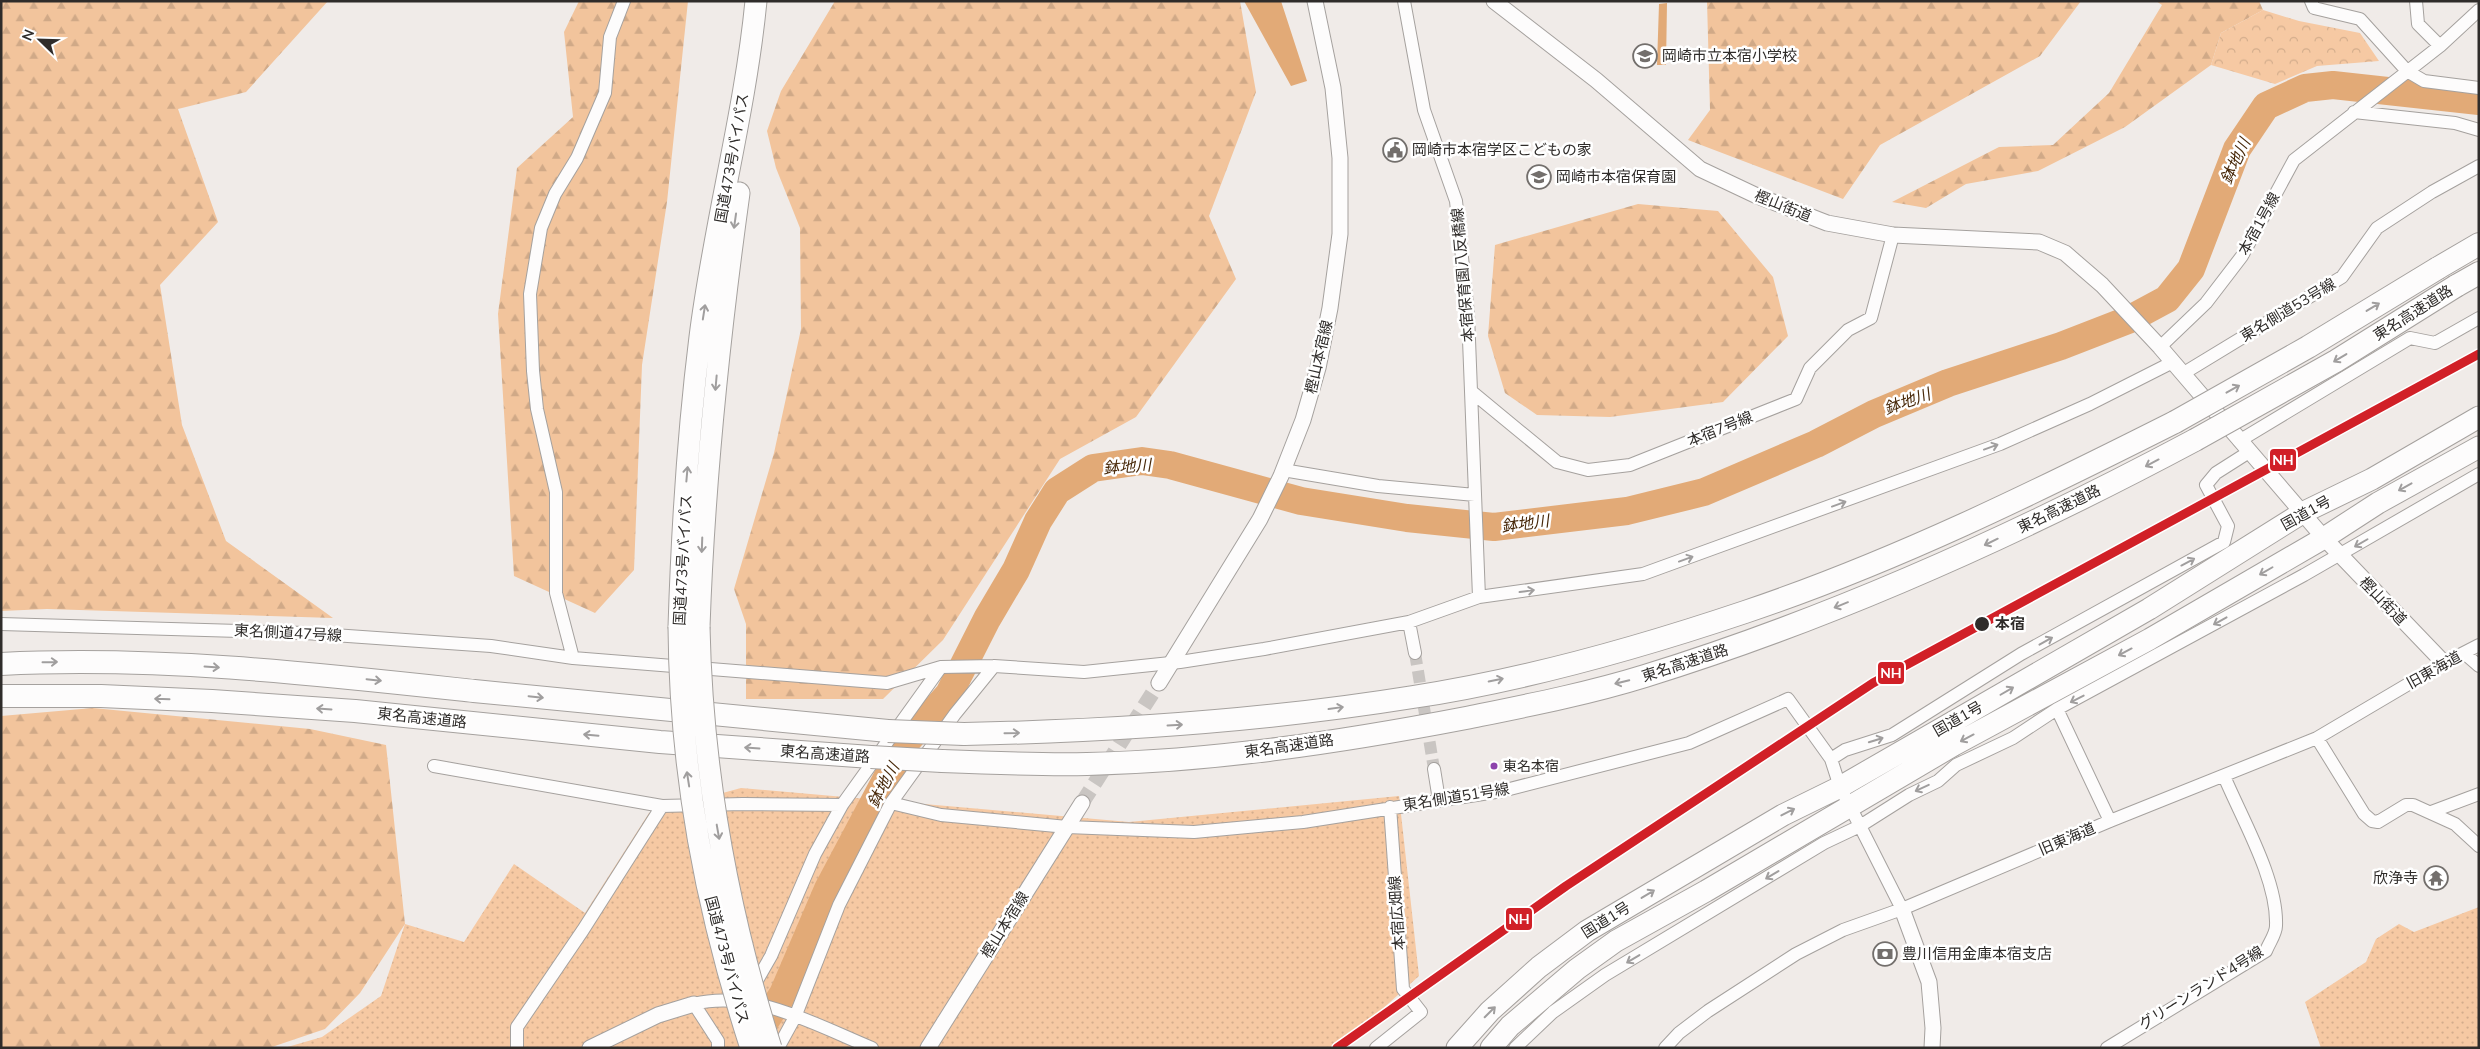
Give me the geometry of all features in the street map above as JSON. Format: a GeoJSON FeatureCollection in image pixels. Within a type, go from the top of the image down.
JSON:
{"type":"FeatureCollection","features":[{"type":"Feature","properties":{"kind":"highway","name":"国道473号バイパス"},"geometry":{"type":"LineString","coordinates":[[756,1],[748,68],[700,336],[682,533],[689,627],[700,696],[713,802],[736,924],[772,1048]]}},
{"type":"Feature","properties":{"kind":"highway","name":"東名高速道路"},"geometry":{"type":"LineString","coordinates":[[1,664],[52,661],[174,665],[324,675],[888,731],[964,734],[1188,724],[1294,714],[1416,697],[1526,674],[1636,646],[1747,612],[1840,576],[1976,518],[2175,422],[2308,347],[2479,244]]}},
{"type":"Feature","properties":{"kind":"highway","name":"東名高速道路"},"geometry":{"type":"LineString","coordinates":[[1,696],[101,696],[212,701],[355,711],[660,742],[942,761],[1090,764],[1213,756],[1266,750],[1424,726],[1528,706],[1642,677],[1746,642],[1957,558],[2112,484],[2195,440],[2336,361],[2456,286],[2479,274]]}},
{"type":"Feature","properties":{"kind":"highway","name":"国道1号"},"geometry":{"type":"LineString","coordinates":[[1458,1048],[1490,1011],[1539,967],[1587,931],[1783,815],[1840,786],[2150,609],[2302,513],[2372,479],[2479,417]]}},
{"type":"Feature","properties":{"kind":"highway","name":"国道1号"},"geometry":{"type":"LineString","coordinates":[[1491,1048],[1510,1026],[1547,994],[1616,940],[1734,875],[1954,744],[2150,639],[2324,538],[2378,503],[2479,447]]}},
{"type":"Feature","properties":{"kind":"highway","name":"国道473号バイパス"},"geometry":{"type":"LineString","coordinates":[[689,627],[680,703],[687,772],[716,930],[751,1048]]}},
{"type":"Feature","properties":{"kind":"street"},"geometry":{"type":"LineString","coordinates":[[573,658],[556,593],[556,492],[537,409],[530,294],[541,228],[555,194],[577,158],[605,93],[610,37],[624,1]]}},
{"type":"Feature","properties":{"kind":"street","name":"樫山本宿線"},"geometry":{"type":"LineString","coordinates":[[1172,663],[1260,519],[1282,473],[1303,420],[1318,368],[1330,308],[1340,234],[1340,158],[1334,88],[1315,1]]}},
{"type":"Feature","properties":{"kind":"street","name":"本宿保育園八反橋線"},"geometry":{"type":"LineString","coordinates":[[1404,1],[1424,110],[1456,201],[1468,314],[1479,597]]}},
{"type":"Feature","properties":{"kind":"street","name":"樫山街道"},"geometry":{"type":"LineString","coordinates":[[1494,1],[1596,80],[1700,169],[1755,195],[1827,223],[1893,234],[2039,242],[2065,253],[2084,267],[2184,373]]}},
{"type":"Feature","properties":{"kind":"street"},"geometry":{"type":"LineString","coordinates":[[2311,1],[2314,8],[2360,19],[2407,71],[2424,81],[2479,88]]}},
{"type":"Feature","properties":{"kind":"street"},"geometry":{"type":"LineString","coordinates":[[2416,1],[2418,24],[2440,46]]}},
{"type":"Feature","properties":{"kind":"street"},"geometry":{"type":"LineString","coordinates":[[2407,71],[2440,46],[2479,10]]}},
{"type":"Feature","properties":{"kind":"street","name":"本宿1号線"},"geometry":{"type":"LineString","coordinates":[[2155,342],[2206,303],[2242,256],[2294,160],[2407,71]]}},
{"type":"Feature","properties":{"kind":"street"},"geometry":{"type":"LineString","coordinates":[[2358,109],[2455,123],[2479,130]]}},
{"type":"Feature","properties":{"kind":"street","name":"東名側道53号線"},"geometry":{"type":"LineString","coordinates":[[2184,373],[2342,277],[2377,228],[2432,192],[2479,166]]}},
{"type":"Feature","properties":{"kind":"street","name":"本宿7号線"},"geometry":{"type":"LineString","coordinates":[[1472,392],[1557,462],[1588,470],[1630,466],[1796,398],[1810,368],[1848,330],[1872,318],[1893,234]]}},
{"type":"Feature","properties":{"kind":"street"},"geometry":{"type":"LineString","coordinates":[[1932,1048],[1933,1028],[1929,982],[1902,909],[1840,786],[1831,759],[1845,750],[1892,735],[2021,654],[2224,542],[2228,526],[2206,485],[2216,472],[2244,447],[2410,338],[2435,343],[2479,318]]}},
{"type":"Feature","properties":{"kind":"street","name":"東名側道47号線"},"geometry":{"type":"LineString","coordinates":[[1,624],[305,633],[491,646],[573,658],[887,683],[941,667],[994,666],[1084,672],[1172,663],[1264,649],[1409,622],[1479,597],[1643,574],[2000,444],[2090,404],[2173,362]]}},
{"type":"Feature","properties":{"kind":"street"},"geometry":{"type":"LineString","coordinates":[[2184,373],[2244,447]]}},
{"type":"Feature","properties":{"kind":"street","name":"樫山街道"},"geometry":{"type":"LineString","coordinates":[[2244,447],[2339,555],[2444,663]]}},
{"type":"Feature","properties":{"kind":"street"},"geometry":{"type":"LineString","coordinates":[[2438,470],[2466,482]]}},
{"type":"Feature","properties":{"kind":"street"},"geometry":{"type":"LineString","coordinates":[[1282,473],[1378,486],[1475,495]]}},
{"type":"Feature","properties":{"kind":"street"},"geometry":{"type":"LineString","coordinates":[[1514,1047],[1554,1012],[1605,975],[1824,843],[1860,826],[1908,795],[1938,781],[1956,765],[2013,738],[2057,709],[2140,666],[2479,474]]}},
{"type":"Feature","properties":{"kind":"street"},"geometry":{"type":"LineString","coordinates":[[1409,622],[1415,652]]}},
{"type":"Feature","properties":{"kind":"street","name":"旧東海道"},"geometry":{"type":"LineString","coordinates":[[1665,1048],[1679,1033],[1708,1011],[1796,954],[1843,930],[1902,909],[2110,821],[2317,738],[2444,663],[2479,645]]}},
{"type":"Feature","properties":{"kind":"street"},"geometry":{"type":"LineString","coordinates":[[2464,652],[2479,666]]}},
{"type":"Feature","properties":{"kind":"street"},"geometry":{"type":"LineString","coordinates":[[1159,683],[1172,663]]}},
{"type":"Feature","properties":{"kind":"street"},"geometry":{"type":"LineString","coordinates":[[778,1048],[795,1016],[838,905],[891,803],[955,714],[994,666]]}},
{"type":"Feature","properties":{"kind":"street"},"geometry":{"type":"LineString","coordinates":[[744,1003],[771,956],[815,854],[842,805],[941,667]]}},
{"type":"Feature","properties":{"kind":"street","name":"東名側道51号線"},"geometry":{"type":"LineString","coordinates":[[891,803],[941,815],[1013,824],[1067,827],[1194,832],[1303,822],[1502,791],[1689,743],[1788,699],[1831,759]]}},
{"type":"Feature","properties":{"kind":"street"},"geometry":{"type":"LineString","coordinates":[[2057,709],[2110,821]]}},
{"type":"Feature","properties":{"kind":"street"},"geometry":{"type":"LineString","coordinates":[[2317,738],[2364,814],[2372,821],[2378,822],[2406,805],[2431,812],[2455,824],[2479,846]]}},
{"type":"Feature","properties":{"kind":"street"},"geometry":{"type":"LineString","coordinates":[[434,766],[662,806],[743,804],[842,805]]}},
{"type":"Feature","properties":{"kind":"street"},"geometry":{"type":"LineString","coordinates":[[1434,769],[1439,800]]}},
{"type":"Feature","properties":{"kind":"street","name":"グリーンランド4号線"},"geometry":{"type":"LineString","coordinates":[[2114,1046],[2266,950],[2277,928],[2274,895],[2224,776]]}},
{"type":"Feature","properties":{"kind":"street"},"geometry":{"type":"LineString","coordinates":[[2431,812],[2479,794]]}},
{"type":"Feature","properties":{"kind":"street","name":"樫山本宿線"},"geometry":{"type":"LineString","coordinates":[[928,1048],[1082,804]]}},
{"type":"Feature","properties":{"kind":"street"},"geometry":{"type":"LineString","coordinates":[[517,1048],[517,1027],[583,930],[662,806]]}},
{"type":"Feature","properties":{"kind":"street","name":"本宿広畑線"},"geometry":{"type":"LineString","coordinates":[[1376,1048],[1421,1012],[1403,989],[1390,807]]}},
{"type":"Feature","properties":{"kind":"street"},"geometry":{"type":"LineString","coordinates":[[1718,907],[1734,875]]}},
{"type":"Feature","properties":{"kind":"street"},"geometry":{"type":"LineString","coordinates":[[590,1048],[658,1015],[704,1002],[764,1005],[872,1048]]}},
{"type":"Feature","properties":{"kind":"street"},"geometry":{"type":"LineString","coordinates":[[694,1004],[718,1042],[718,1048]]}},
{"type":"Feature","properties":{"kind":"green space"},"geometry":{"type":"Polygon","coordinates":[[[1,1],[328,1],[246,92],[178,109],[218,222],[160,285],[182,425],[226,541],[333,618],[47,609],[1,611],[1,1]]]}},
{"type":"Feature","properties":{"kind":"green space"},"geometry":{"type":"Polygon","coordinates":[[[579,1],[688,1],[667,202],[642,365],[634,570],[595,613],[514,576],[498,314],[517,168],[573,117],[564,32],[579,1]]]}},
{"type":"Feature","properties":{"kind":"green space"},"geometry":{"type":"Polygon","coordinates":[[[835,1],[1240,1],[1256,92],[1209,216],[1236,279],[1136,417],[1060,459],[943,640],[883,699],[746,699],[746,624],[734,589],[774,453],[801,329],[800,228],[776,168],[767,131],[781,91],[835,1]]]}},
{"type":"Feature","properties":{"kind":"green space"},"geometry":{"type":"Polygon","coordinates":[[[1707,1],[2081,1],[2040,56],[1880,145],[1843,199],[1688,140],[1710,110],[1707,1]]]}},
{"type":"Feature","properties":{"kind":"green space"},"geometry":{"type":"Polygon","coordinates":[[[2156,1],[2259,1],[2263,10],[2221,33],[2211,65],[2125,127],[2038,171],[1966,184],[1926,208],[1892,202],[1999,147],[2053,145],[2109,93],[2162,5],[2156,1]]]}},
{"type":"Feature","properties":{"kind":"green space"},"geometry":{"type":"Polygon","coordinates":[[[2263,10],[2299,21],[2360,33],[2379,61],[2317,66],[2275,84],[2211,65],[2221,33],[2263,10]]]}},
{"type":"Feature","properties":{"kind":"green space"},"geometry":{"type":"Polygon","coordinates":[[[1638,204],[1718,211],[1773,277],[1788,336],[1723,402],[1610,417],[1537,415],[1505,393],[1488,336],[1495,245],[1638,204]]]}},
{"type":"Feature","properties":{"kind":"green space"},"geometry":{"type":"Polygon","coordinates":[[[93,708],[310,729],[386,745],[405,924],[360,993],[325,1029],[269,1048],[1,1048],[1,716],[93,708]]]}},
{"type":"Feature","properties":{"kind":"green space"},"geometry":{"type":"Polygon","coordinates":[[[741,788],[1129,822],[1399,796],[1419,976],[1339,1048],[284,1048],[322,1037],[381,996],[405,924],[464,942],[514,864],[585,913],[649,813],[741,788]]]}},
{"type":"Feature","properties":{"kind":"green space"},"geometry":{"type":"Polygon","coordinates":[[[2479,907],[2479,1048],[2321,1048],[2305,1002],[2366,962],[2376,939],[2399,924],[2414,932],[2479,907]]]}},
{"type":"Feature","properties":{"kind":"shaded area"},"geometry":{"type":"Polygon","coordinates":[[[1244,1],[1281,1],[1307,81],[1291,86],[1244,1]]]}},
{"type":"Feature","properties":{"kind":"shaded area"},"geometry":{"type":"Polygon","coordinates":[[[1667,3],[1666,65],[1657,65],[1659,4],[1667,3]]]}},
{"type":"Feature","properties":{"kind":"waterway","name":"鉢地川"},"geometry":{"type":"LineString","coordinates":[[756,1035],[783,994],[828,889],[906,742],[949,694],[987,619],[1016,570],[1038,521],[1057,491],[1093,468],[1142,461],[1170,465],[1301,501],[1407,518],[1494,527],[1627,511],[1704,492],[1816,444],[1874,414],[1948,383],[2061,346],[2128,320],[2167,299],[2191,269],[2237,149],[2266,106],[2305,88],[2333,85],[2479,101]]}},
{"type":"Feature","properties":{"kind":"tunnel"},"geometry":{"type":"LineString","coordinates":[[1415,653],[1434,769]]}},
{"type":"Feature","properties":{"kind":"tunnel"},"geometry":{"type":"LineString","coordinates":[[1082,803],[1159,683]]}},
{"type":"Feature","properties":{"kind":"transit line","name":"NH"},"geometry":{"type":"LineString","coordinates":[[1337,1048],[1566,886],[1873,683],[2479,354]]}},
{"type":"Feature","properties":{"kind":"place","name":"岡崎市立本宿小学校"},"geometry":{"type":"Point","coordinates":[1645,56]}},
{"type":"Feature","properties":{"kind":"place","name":"岡崎市本宿学区こどもの家"},"geometry":{"type":"Point","coordinates":[1395,150]}},
{"type":"Feature","properties":{"kind":"place","name":"岡崎市本宿保育園"},"geometry":{"type":"Point","coordinates":[1539,177]}},
{"type":"Feature","properties":{"kind":"place","name":"本宿"},"geometry":{"type":"Point","coordinates":[1982,624]}},
{"type":"Feature","properties":{"kind":"place","name":"東名本宿"},"geometry":{"type":"Point","coordinates":[1494,766]}},
{"type":"Feature","properties":{"kind":"place","name":"欣浄寺"},"geometry":{"type":"Point","coordinates":[2436,878]}},
{"type":"Feature","properties":{"kind":"place","name":"豊川信用金庫本宿支店"},"geometry":{"type":"Point","coordinates":[1885,954]}}]}
